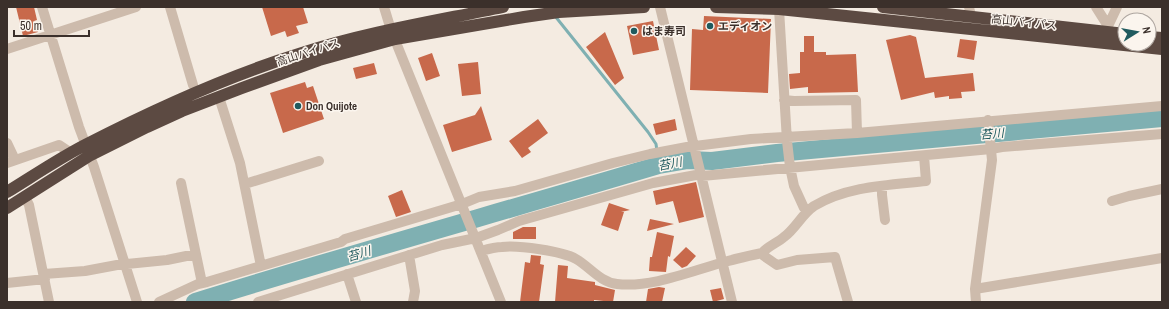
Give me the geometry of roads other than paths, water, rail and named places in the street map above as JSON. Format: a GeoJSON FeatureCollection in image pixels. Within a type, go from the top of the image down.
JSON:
{"type":"FeatureCollection","features":[{"type":"Feature","properties":{"kind":"highway","name":"高山バイパス"},"geometry":{"type":"LineString","coordinates":[[7,208],[25,197],[87,151],[157,109],[215,83],[304,52],[393,34],[503,7]]}},
{"type":"Feature","properties":{"kind":"highway","name":"高山バイパス"},"geometry":{"type":"LineString","coordinates":[[7,192],[71,153],[87,151],[182,111],[393,34],[559,12],[644,7]]}},
{"type":"Feature","properties":{"kind":"highway","name":"高山バイパス"},"geometry":{"type":"LineString","coordinates":[[716,7],[779,9],[1162,49]]}},
{"type":"Feature","properties":{"kind":"highway","name":"高山バイパス"},"geometry":{"type":"LineString","coordinates":[[883,7],[970,12],[1108,29],[1117,32]]}},
{"type":"Feature","properties":{"kind":"street"},"geometry":{"type":"LineString","coordinates":[[42,7],[87,151],[137,302]]}},
{"type":"Feature","properties":{"kind":"street"},"geometry":{"type":"LineString","coordinates":[[7,49],[136,7]]}},
{"type":"Feature","properties":{"kind":"street"},"geometry":{"type":"LineString","coordinates":[[170,7],[193,85]]}},
{"type":"Feature","properties":{"kind":"street"},"geometry":{"type":"LineString","coordinates":[[384,7],[393,34],[501,302]]}},
{"type":"Feature","properties":{"kind":"street"},"geometry":{"type":"LineString","coordinates":[[660,7],[732,302]]}},
{"type":"Feature","properties":{"kind":"street"},"geometry":{"type":"LineString","coordinates":[[1096,7],[1108,29]]}},
{"type":"Feature","properties":{"kind":"street"},"geometry":{"type":"LineString","coordinates":[[1108,29],[1116,7]]}},
{"type":"Feature","properties":{"kind":"street"},"geometry":{"type":"LineString","coordinates":[[779,9],[789,165],[794,186],[804,208]]}},
{"type":"Feature","properties":{"kind":"street"},"geometry":{"type":"LineString","coordinates":[[219,97],[236,149],[245,184],[261,266]]}},
{"type":"Feature","properties":{"kind":"street"},"geometry":{"type":"LineString","coordinates":[[784,100],[794,102],[856,100],[857,132]]}},
{"type":"Feature","properties":{"kind":"street"},"geometry":{"type":"LineString","coordinates":[[159,302],[174,294],[202,283],[341,242],[345,239],[463,207],[479,197],[515,191],[664,151],[751,140],[787,139],[1162,106]]}},
{"type":"Feature","properties":{"kind":"street"},"geometry":{"type":"LineString","coordinates":[[976,302],[975,289],[992,160],[988,122]]}},
{"type":"Feature","properties":{"kind":"street"},"geometry":{"type":"LineString","coordinates":[[258,302],[519,221],[653,183],[701,174],[789,165],[924,156],[991,147],[1162,134]]}},
{"type":"Feature","properties":{"kind":"street"},"geometry":{"type":"LineString","coordinates":[[7,143],[11,161],[59,145],[71,153]]}},
{"type":"Feature","properties":{"kind":"street"},"geometry":{"type":"LineString","coordinates":[[481,251],[502,246],[513,246],[568,255],[577,259],[602,279],[623,285],[662,280],[723,262],[762,253],[785,237],[814,206],[847,193],[867,188],[926,180],[924,156]]}},
{"type":"Feature","properties":{"kind":"street"},"geometry":{"type":"LineString","coordinates":[[245,184],[319,161]]}},
{"type":"Feature","properties":{"kind":"street"},"geometry":{"type":"LineString","coordinates":[[182,183],[202,283]]}},
{"type":"Feature","properties":{"kind":"street"},"geometry":{"type":"LineString","coordinates":[[882,186],[885,220]]}},
{"type":"Feature","properties":{"kind":"street"},"geometry":{"type":"LineString","coordinates":[[1112,201],[1162,189]]}},
{"type":"Feature","properties":{"kind":"street"},"geometry":{"type":"LineString","coordinates":[[25,197],[29,205],[49,302]]}},
{"type":"Feature","properties":{"kind":"street"},"geometry":{"type":"LineString","coordinates":[[762,253],[777,265],[797,260],[836,257],[848,302]]}},
{"type":"Feature","properties":{"kind":"street"},"geometry":{"type":"LineString","coordinates":[[7,283],[125,264],[168,260],[196,254]]}},
{"type":"Feature","properties":{"kind":"street"},"geometry":{"type":"LineString","coordinates":[[409,255],[415,291],[413,302]]}},
{"type":"Feature","properties":{"kind":"street"},"geometry":{"type":"LineString","coordinates":[[975,289],[1162,258]]}},
{"type":"Feature","properties":{"kind":"street"},"geometry":{"type":"LineString","coordinates":[[348,274],[356,302]]}},
{"type":"Feature","properties":{"kind":"waterway"},"geometry":{"type":"LineString","coordinates":[[555,16],[648,132],[656,144],[659,165]]}},
{"type":"Feature","properties":{"kind":"waterway","name":"苔川"},"geometry":{"type":"LineString","coordinates":[[195,302],[659,165],[688,160],[712,161],[777,153],[1162,118]]}},
{"type":"Feature","properties":{"kind":"place","name":"エディオン"},"geometry":{"type":"Point","coordinates":[710,26]}},
{"type":"Feature","properties":{"kind":"place","name":"はま寿司"},"geometry":{"type":"Point","coordinates":[634,31]}},
{"type":"Feature","properties":{"kind":"place","name":"Don Quijote"},"geometry":{"type":"Point","coordinates":[298,106]}}]}
